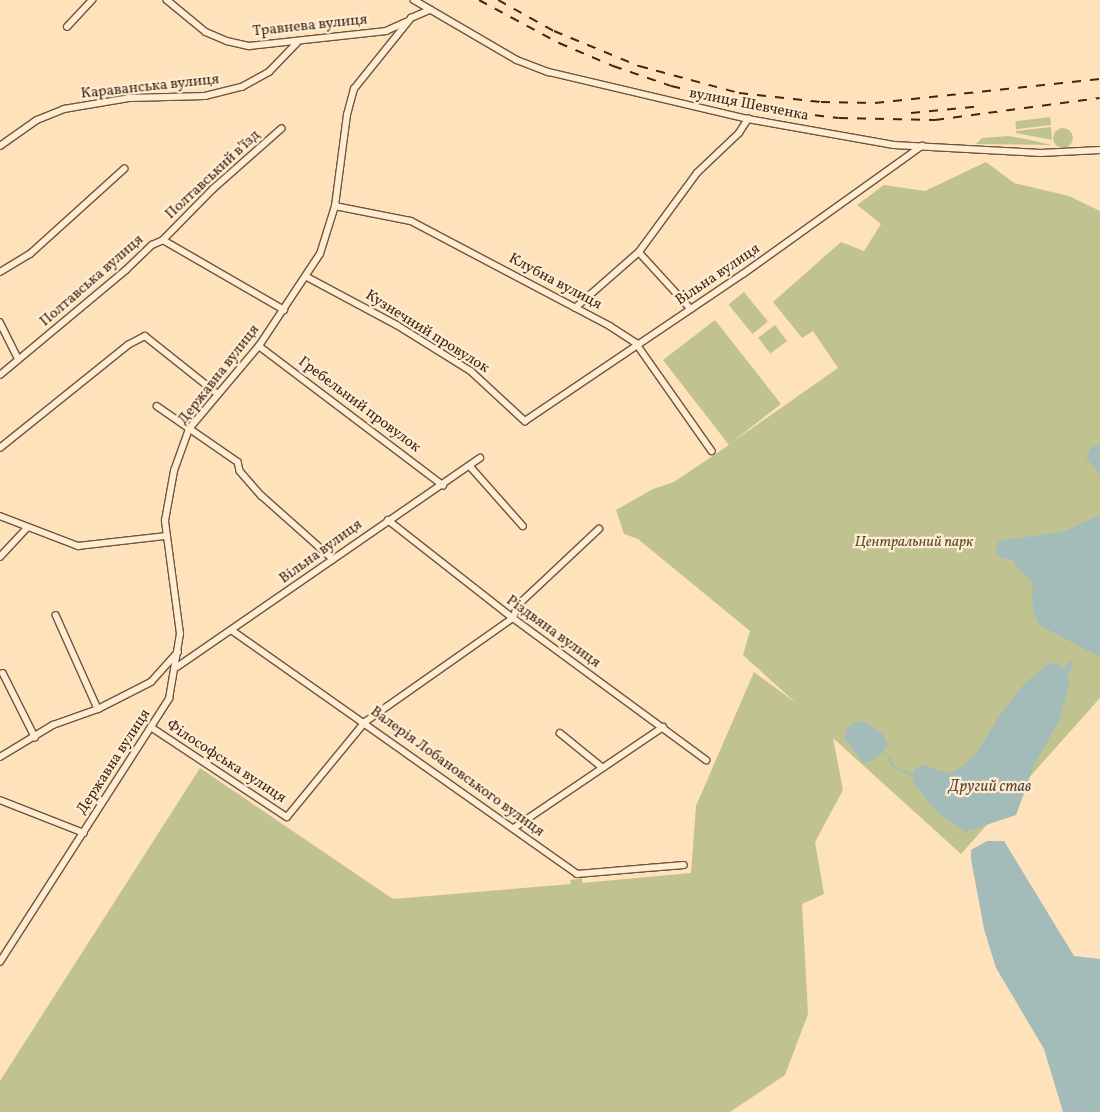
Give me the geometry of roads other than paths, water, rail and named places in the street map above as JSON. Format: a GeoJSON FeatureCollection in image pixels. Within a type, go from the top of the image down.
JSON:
{"type":"FeatureCollection","features":[{"type":"Feature","properties":{"kind":"street"},"geometry":{"type":"LineString","coordinates":[[66,27],[92,0]]}},
{"type":"Feature","properties":{"kind":"street","name":"Травнева вулиця"},"geometry":{"type":"LineString","coordinates":[[167,0],[206,32],[227,41],[255,46],[297,43],[386,31],[408,21]]}},
{"type":"Feature","properties":{"kind":"street","name":"вулиця Шевченка"},"geometry":{"type":"LineString","coordinates":[[414,0],[517,60],[549,72],[748,119],[894,145],[1041,153],[1100,150]]}},
{"type":"Feature","properties":{"kind":"street","name":"Державна вулиця"},"geometry":{"type":"LineString","coordinates":[[0,962],[169,699],[177,667],[180,634],[165,521],[174,471],[190,429],[259,346],[307,277],[320,254],[335,206],[347,115],[354,89],[408,21],[430,10]]}},
{"type":"Feature","properties":{"kind":"street","name":"Караванська вулиця"},"geometry":{"type":"LineString","coordinates":[[0,146],[37,120],[64,109],[130,98],[205,96],[242,87],[269,72],[297,43]]}},
{"type":"Feature","properties":{"kind":"street"},"geometry":{"type":"LineString","coordinates":[[575,308],[639,252],[697,173],[739,133],[748,119]]}},
{"type":"Feature","properties":{"kind":"street","name":"Полтавський в’їзд"},"geometry":{"type":"LineString","coordinates":[[163,240],[213,189],[281,129]]}},
{"type":"Feature","properties":{"kind":"street","name":"Вільна вулиця"},"geometry":{"type":"LineString","coordinates":[[525,421],[636,343],[691,309],[922,146]]}},
{"type":"Feature","properties":{"kind":"street"},"geometry":{"type":"LineString","coordinates":[[0,272],[30,254],[124,169]]}},
{"type":"Feature","properties":{"kind":"street","name":"Клубна вулиця"},"geometry":{"type":"LineString","coordinates":[[335,206],[411,221],[575,308],[636,343],[712,451]]}},
{"type":"Feature","properties":{"kind":"street","name":"Полтавська вулиця"},"geometry":{"type":"LineString","coordinates":[[0,375],[18,358],[126,270],[152,245],[163,240],[284,310]]}},
{"type":"Feature","properties":{"kind":"street"},"geometry":{"type":"LineString","coordinates":[[639,252],[691,309]]}},
{"type":"Feature","properties":{"kind":"street","name":"Кузнечний провулок"},"geometry":{"type":"LineString","coordinates":[[307,277],[397,325],[471,371],[525,421]]}},
{"type":"Feature","properties":{"kind":"street"},"geometry":{"type":"LineString","coordinates":[[0,322],[18,358]]}},
{"type":"Feature","properties":{"kind":"street"},"geometry":{"type":"LineString","coordinates":[[0,448],[128,345],[145,336],[218,394]]}},
{"type":"Feature","properties":{"kind":"street","name":"Гребельний провулок"},"geometry":{"type":"LineString","coordinates":[[259,346],[443,485]]}},
{"type":"Feature","properties":{"kind":"street"},"geometry":{"type":"LineString","coordinates":[[157,406],[238,462],[240,471],[262,496],[333,559]]}},
{"type":"Feature","properties":{"kind":"street","name":"Вільна вулиця"},"geometry":{"type":"LineString","coordinates":[[177,667],[233,631],[388,520],[443,485],[480,458]]}},
{"type":"Feature","properties":{"kind":"street"},"geometry":{"type":"LineString","coordinates":[[470,466],[524,526]]}},
{"type":"Feature","properties":{"kind":"street"},"geometry":{"type":"LineString","coordinates":[[0,516],[27,528],[78,546],[166,536]]}},
{"type":"Feature","properties":{"kind":"street","name":"Різдвяна вулиця"},"geometry":{"type":"LineString","coordinates":[[388,520],[512,618],[706,760]]}},
{"type":"Feature","properties":{"kind":"street"},"geometry":{"type":"LineString","coordinates":[[0,557],[27,528]]}},
{"type":"Feature","properties":{"kind":"street"},"geometry":{"type":"LineString","coordinates":[[365,722],[512,618],[518,605],[599,529]]}},
{"type":"Feature","properties":{"kind":"street"},"geometry":{"type":"LineString","coordinates":[[56,615],[98,709]]}},
{"type":"Feature","properties":{"kind":"street","name":"Валерія Лобановського вулиця"},"geometry":{"type":"LineString","coordinates":[[233,631],[365,722],[577,874],[684,865]]}},
{"type":"Feature","properties":{"kind":"street"},"geometry":{"type":"LineString","coordinates":[[0,757],[53,726],[98,709],[150,682],[178,652]]}},
{"type":"Feature","properties":{"kind":"street"},"geometry":{"type":"LineString","coordinates":[[3,674],[35,737]]}},
{"type":"Feature","properties":{"kind":"street","name":"Філософська вулиця"},"geometry":{"type":"LineString","coordinates":[[151,727],[287,817],[365,722]]}},
{"type":"Feature","properties":{"kind":"street"},"geometry":{"type":"LineString","coordinates":[[514,828],[663,727]]}},
{"type":"Feature","properties":{"kind":"street"},"geometry":{"type":"LineString","coordinates":[[560,733],[603,768]]}},
{"type":"Feature","properties":{"kind":"street"},"geometry":{"type":"LineString","coordinates":[[0,800],[84,833]]}},
{"type":"Feature","properties":{"kind":"water"},"geometry":{"type":"Polygon","coordinates":[[[1100,445],[1100,474],[1086,458],[1091,447],[1100,445]]]}},
{"type":"Feature","properties":{"kind":"water"},"geometry":{"type":"Polygon","coordinates":[[[1100,515],[1100,654],[1098,656],[1039,625],[1033,611],[1032,582],[1015,566],[1013,558],[1009,560],[997,556],[996,548],[999,541],[1065,531],[1100,515]]]}},
{"type":"Feature","properties":{"kind":"water","name":"Другий став"},"geometry":{"type":"Polygon","coordinates":[[[1071,661],[1074,665],[1067,676],[1070,681],[1059,721],[1035,763],[1016,815],[965,832],[938,813],[913,783],[912,775],[916,768],[922,765],[947,773],[962,767],[977,752],[1002,712],[1025,683],[1049,663],[1061,665],[1064,669],[1071,661]]]}},
{"type":"Feature","properties":{"kind":"water"},"geometry":{"type":"Polygon","coordinates":[[[855,722],[865,722],[883,734],[888,745],[874,760],[864,763],[844,738],[847,729],[855,722]]]}},
{"type":"Feature","properties":{"kind":"water"},"geometry":{"type":"Polygon","coordinates":[[[987,841],[1004,841],[1074,956],[1100,959],[1100,1112],[1063,1112],[1044,1049],[996,968],[984,929],[971,859],[971,850],[987,841]]]}},
{"type":"Feature","properties":{"kind":"waterway"},"geometry":{"type":"LineString","coordinates":[[889,758],[893,766],[912,775]]}},
{"type":"Feature","properties":{"kind":"railway"},"geometry":{"type":"LineString","coordinates":[[479,0],[559,43],[613,66],[671,86],[779,111],[839,118],[935,120],[1100,98]]}},
{"type":"Feature","properties":{"kind":"railway"},"geometry":{"type":"LineString","coordinates":[[498,0],[554,31],[639,66],[739,93],[821,102],[875,103],[1100,79]]}},
{"type":"Feature","properties":{"kind":"railway"},"geometry":{"type":"LineString","coordinates":[[911,113],[983,106]]}},
{"type":"Feature","properties":{"kind":"park label","name":"Центральний парк"},"geometry":{"type":"Point","coordinates":[914,543]}}]}
